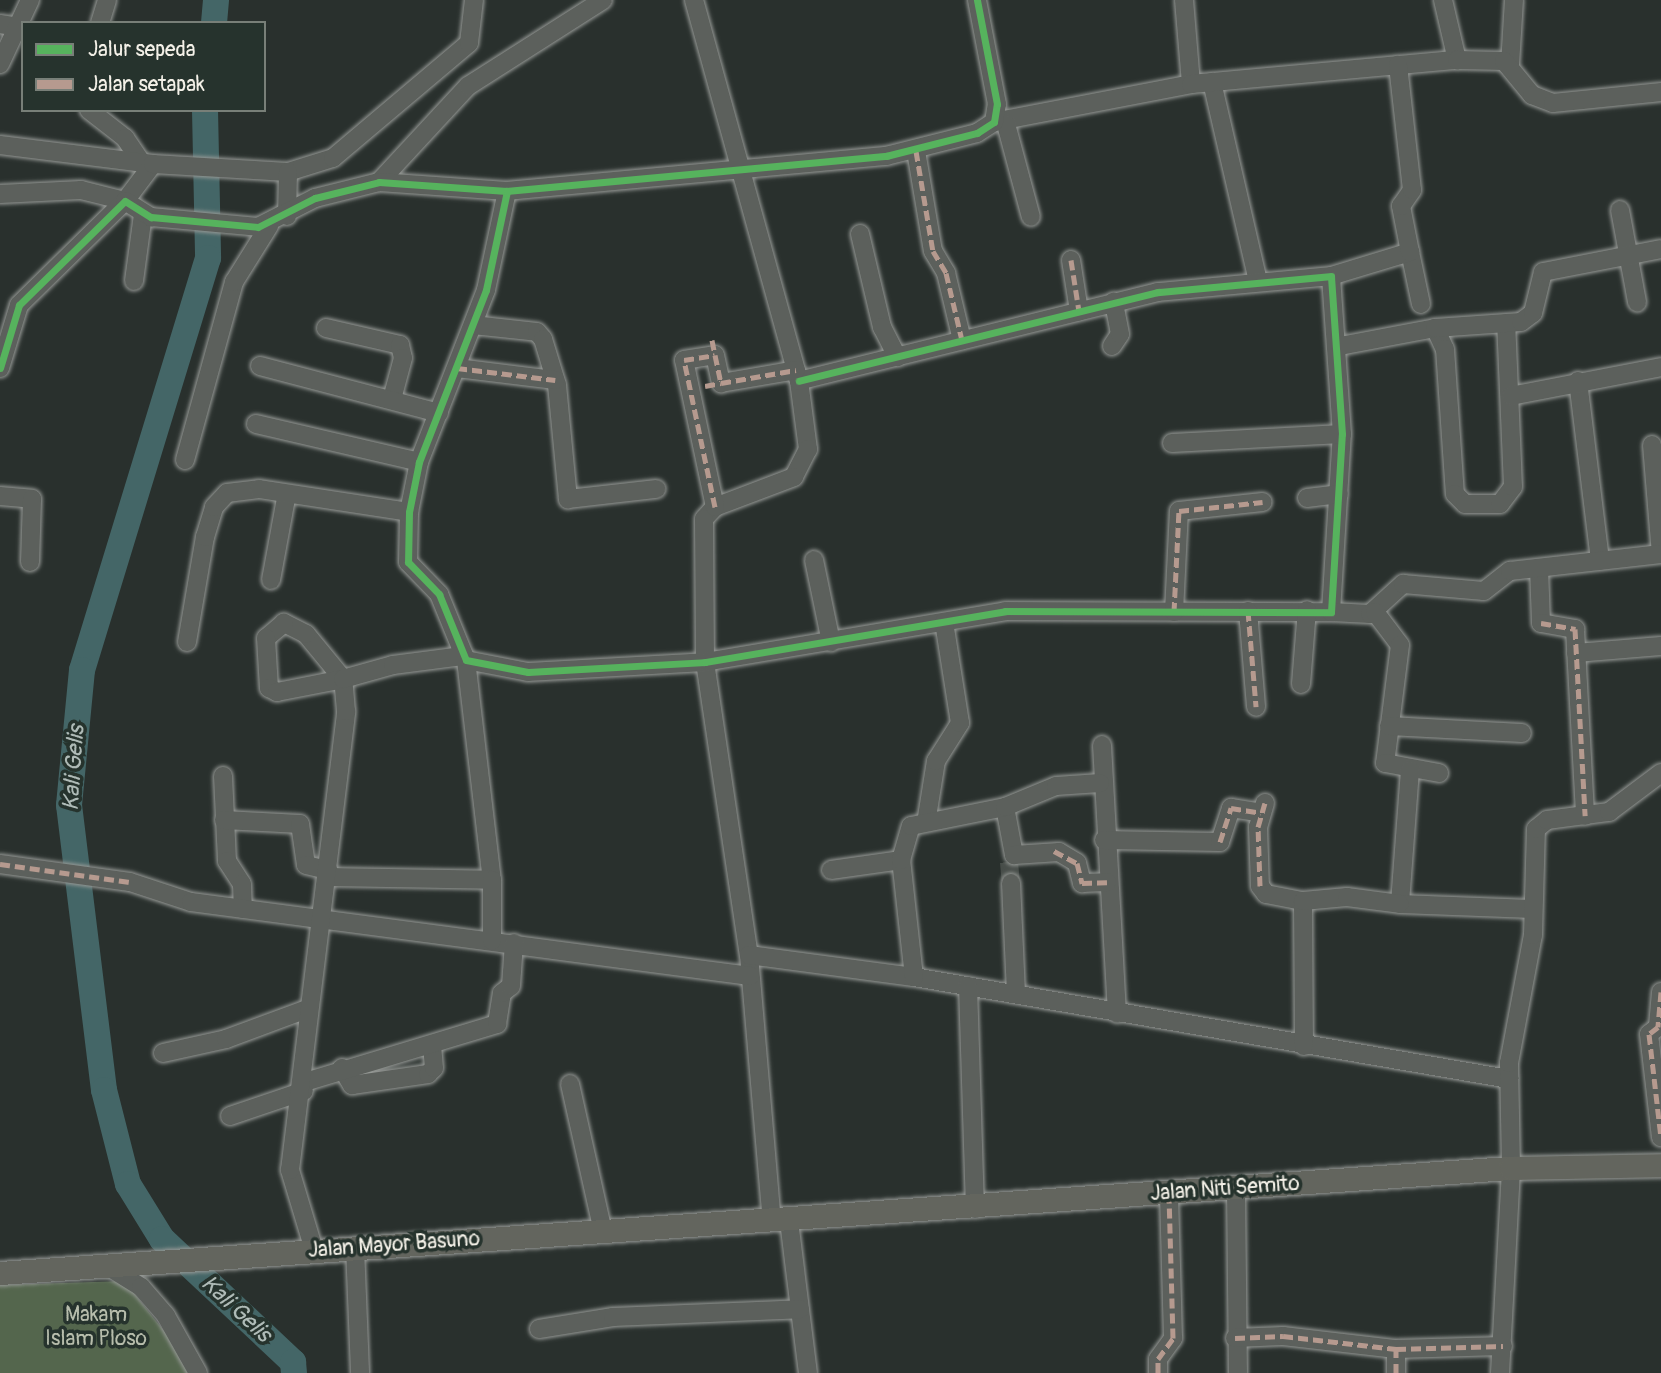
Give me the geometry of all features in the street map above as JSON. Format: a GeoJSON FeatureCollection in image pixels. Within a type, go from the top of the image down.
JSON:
{"type":"FeatureCollection","features":[{"type":"Feature","properties":{"kind":"main road","name":"Jalan Niti Semito"},"geometry":{"type":"LineString","coordinates":[[781,1221],[1511,1168],[1661,1165]]}},
{"type":"Feature","properties":{"kind":"main road","name":"Jalan Mayor Basuno"},"geometry":{"type":"LineString","coordinates":[[0,1273],[263,1253],[781,1221]]}},
{"type":"Feature","properties":{"kind":"street"},"geometry":{"type":"LineString","coordinates":[[22,21],[30,0]]}},
{"type":"Feature","properties":{"kind":"street"},"geometry":{"type":"LineString","coordinates":[[101,21],[107,0]]}},
{"type":"Feature","properties":{"kind":"street"},"geometry":{"type":"LineString","coordinates":[[0,145],[151,164],[279,172],[351,148],[458,55],[474,28],[474,0]]}},
{"type":"Feature","properties":{"kind":"street"},"geometry":{"type":"LineString","coordinates":[[379,182],[468,86],[603,0]]}},
{"type":"Feature","properties":{"kind":"street"},"geometry":{"type":"LineString","coordinates":[[694,0],[745,171],[798,376],[808,449],[802,469],[715,507],[704,519],[705,662],[749,955],[781,1221],[800,1309],[808,1373]]}},
{"type":"Feature","properties":{"kind":"street"},"geometry":{"type":"LineString","coordinates":[[977,0],[1000,123],[1031,217]]}},
{"type":"Feature","properties":{"kind":"street"},"geometry":{"type":"LineString","coordinates":[[1184,0],[1191,85]]}},
{"type":"Feature","properties":{"kind":"street"},"geometry":{"type":"LineString","coordinates":[[1443,0],[1457,60]]}},
{"type":"Feature","properties":{"kind":"street"},"geometry":{"type":"LineString","coordinates":[[1514,0],[1510,65],[1532,95],[1553,103],[1661,92]]}},
{"type":"Feature","properties":{"kind":"street"},"geometry":{"type":"LineString","coordinates":[[0,24],[20,27],[0,64]]}},
{"type":"Feature","properties":{"kind":"street"},"geometry":{"type":"LineString","coordinates":[[0,194],[81,190],[125,201],[143,214],[180,221],[264,226],[287,216],[315,198],[379,182],[507,191],[745,171],[916,151],[1000,123],[1212,82],[1457,60],[1510,65]]}},
{"type":"Feature","properties":{"kind":"street"},"geometry":{"type":"LineString","coordinates":[[1398,65],[1412,190],[1401,206],[1421,304]]}},
{"type":"Feature","properties":{"kind":"street"},"geometry":{"type":"LineString","coordinates":[[1212,82],[1258,282]]}},
{"type":"Feature","properties":{"kind":"street"},"geometry":{"type":"LineString","coordinates":[[92,112],[125,138],[151,164]]}},
{"type":"Feature","properties":{"kind":"street"},"geometry":{"type":"LineString","coordinates":[[916,151],[933,251],[946,273],[962,340]]}},
{"type":"Feature","properties":{"kind":"street"},"geometry":{"type":"LineString","coordinates":[[0,368],[19,305],[125,201],[151,164]]}},
{"type":"Feature","properties":{"kind":"street"},"geometry":{"type":"LineString","coordinates":[[279,172],[287,216]]}},
{"type":"Feature","properties":{"kind":"street"},"geometry":{"type":"LineString","coordinates":[[492,941],[492,880],[464,658],[439,594],[408,562],[409,512],[419,462],[473,325],[507,191]]}},
{"type":"Feature","properties":{"kind":"street"},"geometry":{"type":"LineString","coordinates":[[1620,210],[1637,302]]}},
{"type":"Feature","properties":{"kind":"street"},"geometry":{"type":"LineString","coordinates":[[134,281],[143,214]]}},
{"type":"Feature","properties":{"kind":"street"},"geometry":{"type":"LineString","coordinates":[[185,460],[234,282],[264,226]]}},
{"type":"Feature","properties":{"kind":"street"},"geometry":{"type":"LineString","coordinates":[[860,234],[882,327],[897,357]]}},
{"type":"Feature","properties":{"kind":"street"},"geometry":{"type":"LineString","coordinates":[[1340,346],[1435,328],[1506,323],[1531,317],[1543,272],[1661,249]]}},
{"type":"Feature","properties":{"kind":"street"},"geometry":{"type":"LineString","coordinates":[[715,507],[683,363],[714,348],[713,385],[798,376],[897,357],[1114,302],[1258,282],[1331,276],[1410,252]]}},
{"type":"Feature","properties":{"kind":"street"},"geometry":{"type":"LineString","coordinates":[[1071,260],[1079,311]]}},
{"type":"Feature","properties":{"kind":"street"},"geometry":{"type":"LineString","coordinates":[[1331,276],[1340,346],[1342,434],[1331,612]]}},
{"type":"Feature","properties":{"kind":"street"},"geometry":{"type":"LineString","coordinates":[[1112,346],[1120,334],[1114,302]]}},
{"type":"Feature","properties":{"kind":"street"},"geometry":{"type":"LineString","coordinates":[[1435,328],[1445,349],[1451,467],[1461,502],[1500,504],[1513,494],[1506,323]]}},
{"type":"Feature","properties":{"kind":"street"},"geometry":{"type":"LineString","coordinates":[[473,325],[537,332],[555,380],[568,499],[656,489]]}},
{"type":"Feature","properties":{"kind":"street"},"geometry":{"type":"LineString","coordinates":[[326,328],[400,345],[403,358],[392,399]]}},
{"type":"Feature","properties":{"kind":"street"},"geometry":{"type":"LineString","coordinates":[[260,366],[439,413]]}},
{"type":"Feature","properties":{"kind":"street"},"geometry":{"type":"LineString","coordinates":[[1511,397],[1538,396],[1560,382],[1631,377],[1661,367]]}},
{"type":"Feature","properties":{"kind":"street"},"geometry":{"type":"LineString","coordinates":[[457,368],[555,380]]}},
{"type":"Feature","properties":{"kind":"street"},"geometry":{"type":"LineString","coordinates":[[1578,381],[1600,561]]}},
{"type":"Feature","properties":{"kind":"street"},"geometry":{"type":"LineString","coordinates":[[256,424],[419,462]]}},
{"type":"Feature","properties":{"kind":"street"},"geometry":{"type":"LineString","coordinates":[[1172,443],[1342,434]]}},
{"type":"Feature","properties":{"kind":"street"},"geometry":{"type":"LineString","coordinates":[[314,1250],[290,1170],[304,1086],[307,1009],[328,873],[346,711],[342,679],[300,629],[284,623],[268,632],[272,691],[342,679],[464,658],[528,671],[705,662],[1005,611],[1375,612],[1403,584],[1478,592],[1506,573],[1661,554],[1652,444]]}},
{"type":"Feature","properties":{"kind":"street"},"geometry":{"type":"LineString","coordinates":[[187,642],[214,507],[239,489],[286,498],[409,512]]}},
{"type":"Feature","properties":{"kind":"street"},"geometry":{"type":"LineString","coordinates":[[1307,498],[1339,494]]}},
{"type":"Feature","properties":{"kind":"street"},"geometry":{"type":"LineString","coordinates":[[0,496],[32,499],[30,562]]}},
{"type":"Feature","properties":{"kind":"street"},"geometry":{"type":"LineString","coordinates":[[271,580],[286,498]]}},
{"type":"Feature","properties":{"kind":"street"},"geometry":{"type":"LineString","coordinates":[[1174,612],[1179,511],[1263,502]]}},
{"type":"Feature","properties":{"kind":"street"},"geometry":{"type":"LineString","coordinates":[[814,560],[831,642]]}},
{"type":"Feature","properties":{"kind":"street"},"geometry":{"type":"LineString","coordinates":[[1539,568],[1541,623],[1573,625],[1585,816]]}},
{"type":"Feature","properties":{"kind":"street"},"geometry":{"type":"LineString","coordinates":[[1301,684],[1307,610]]}},
{"type":"Feature","properties":{"kind":"street"},"geometry":{"type":"LineString","coordinates":[[1248,611],[1256,706]]}},
{"type":"Feature","properties":{"kind":"street"},"geometry":{"type":"LineString","coordinates":[[1375,612],[1400,645],[1385,763],[1410,770],[1439,772]]}},
{"type":"Feature","properties":{"kind":"street"},"geometry":{"type":"LineString","coordinates":[[927,817],[936,761],[960,723],[944,622]]}},
{"type":"Feature","properties":{"kind":"street"},"geometry":{"type":"LineString","coordinates":[[1576,653],[1661,646]]}},
{"type":"Feature","properties":{"kind":"street"},"geometry":{"type":"LineString","coordinates":[[1389,726],[1522,733]]}},
{"type":"Feature","properties":{"kind":"street"},"geometry":{"type":"LineString","coordinates":[[1102,745],[1100,783],[1117,1014]]}},
{"type":"Feature","properties":{"kind":"street"},"geometry":{"type":"LineString","coordinates":[[1400,904],[1410,770]]}},
{"type":"Feature","properties":{"kind":"street"},"geometry":{"type":"LineString","coordinates":[[1500,1373],[1511,1168],[1509,1079],[1532,909],[1536,829],[1547,820],[1585,816],[1618,808],[1661,774]]}},
{"type":"Feature","properties":{"kind":"street"},"geometry":{"type":"LineString","coordinates":[[223,776],[227,861],[242,884],[243,909]]}},
{"type":"Feature","properties":{"kind":"street"},"geometry":{"type":"LineString","coordinates":[[914,977],[901,860],[907,830],[927,817],[1005,807],[1056,786],[1100,783]]}},
{"type":"Feature","properties":{"kind":"street"},"geometry":{"type":"LineString","coordinates":[[1005,807],[1011,858],[1059,852],[1077,863],[1082,883],[1107,882]]}},
{"type":"Feature","properties":{"kind":"street"},"geometry":{"type":"LineString","coordinates":[[1104,840],[1220,842],[1231,808],[1263,808],[1262,890],[1303,901],[1347,897],[1400,904],[1532,909]]}},
{"type":"Feature","properties":{"kind":"street"},"geometry":{"type":"LineString","coordinates":[[224,820],[302,825],[306,865],[328,873],[492,880]]}},
{"type":"Feature","properties":{"kind":"street"},"geometry":{"type":"LineString","coordinates":[[831,870],[901,860]]}},
{"type":"Feature","properties":{"kind":"street"},"geometry":{"type":"LineString","coordinates":[[0,864],[130,882],[191,902],[750,976]]}},
{"type":"Feature","properties":{"kind":"street"},"geometry":{"type":"LineString","coordinates":[[1011,883],[1016,994]]}},
{"type":"Feature","properties":{"kind":"street"},"geometry":{"type":"LineString","coordinates":[[1303,901],[1304,1046]]}},
{"type":"Feature","properties":{"kind":"street"},"geometry":{"type":"LineString","coordinates":[[230,1116],[342,1068],[432,1046],[499,1023],[502,993],[512,986],[514,943]]}},
{"type":"Feature","properties":{"kind":"street"},"geometry":{"type":"LineString","coordinates":[[749,955],[914,977],[1117,1014],[1509,1079]]}},
{"type":"Feature","properties":{"kind":"street"},"geometry":{"type":"LineString","coordinates":[[968,986],[975,1209]]}},
{"type":"Feature","properties":{"kind":"street"},"geometry":{"type":"LineString","coordinates":[[1661,992],[1658,1027],[1649,1034],[1661,1137]]}},
{"type":"Feature","properties":{"kind":"street"},"geometry":{"type":"LineString","coordinates":[[163,1053],[226,1039],[307,1009]]}},
{"type":"Feature","properties":{"kind":"street"},"geometry":{"type":"LineString","coordinates":[[342,1068],[352,1085],[428,1074],[434,1068],[432,1046]]}},
{"type":"Feature","properties":{"kind":"street"},"geometry":{"type":"LineString","coordinates":[[570,1084],[603,1232]]}},
{"type":"Feature","properties":{"kind":"street"},"geometry":{"type":"LineString","coordinates":[[1236,1188],[1235,1338],[1238,1373]]}},
{"type":"Feature","properties":{"kind":"street"},"geometry":{"type":"LineString","coordinates":[[1158,1373],[1158,1359],[1173,1338],[1169,1192]]}},
{"type":"Feature","properties":{"kind":"street"},"geometry":{"type":"LineString","coordinates":[[355,1247],[360,1373]]}},
{"type":"Feature","properties":{"kind":"street"},"geometry":{"type":"LineString","coordinates":[[114,1266],[141,1287],[166,1316],[198,1373]]}},
{"type":"Feature","properties":{"kind":"street"},"geometry":{"type":"LineString","coordinates":[[539,1329],[613,1317],[800,1309]]}},
{"type":"Feature","properties":{"kind":"street"},"geometry":{"type":"LineString","coordinates":[[1235,1338],[1283,1336],[1396,1349],[1503,1346]]}},
{"type":"Feature","properties":{"kind":"street"},"geometry":{"type":"LineString","coordinates":[[1396,1349],[1396,1373]]}},
{"type":"Feature","properties":{"kind":"green space","name":"Makam Islam Ploso"},"geometry":{"type":"Polygon","coordinates":[[[124,1281],[189,1362],[191,1373],[0,1373],[0,1285],[124,1281]]]}},
{"type":"Feature","properties":{"kind":"waterway","name":"Kali Gelis"},"geometry":{"type":"LineString","coordinates":[[214,21],[216,0]]}},
{"type":"Feature","properties":{"kind":"waterway","name":"Kali Gelis"},"geometry":{"type":"LineString","coordinates":[[205,112],[208,258],[82,670],[69,805],[104,1090],[128,1184],[162,1239],[293,1362],[294,1373]]}},
{"type":"Feature","properties":{"kind":"tunnel"},"geometry":{"type":"LineString","coordinates":[[1009,862],[1011,883]]}},
{"type":"Feature","properties":{"kind":"marked path"},"geometry":{"type":"LineString","coordinates":[[916,151],[933,251],[946,273],[962,340]]}},
{"type":"Feature","properties":{"kind":"marked path"},"geometry":{"type":"LineString","coordinates":[[1071,260],[1079,311]]}},
{"type":"Feature","properties":{"kind":"marked path"},"geometry":{"type":"LineString","coordinates":[[712,340],[715,355]]}},
{"type":"Feature","properties":{"kind":"marked path"},"geometry":{"type":"LineString","coordinates":[[715,507],[684,360],[715,355],[721,383],[796,370]]}},
{"type":"Feature","properties":{"kind":"marked path"},"geometry":{"type":"LineString","coordinates":[[457,368],[555,380]]}},
{"type":"Feature","properties":{"kind":"marked path"},"geometry":{"type":"LineString","coordinates":[[705,386],[721,383]]}},
{"type":"Feature","properties":{"kind":"marked path"},"geometry":{"type":"LineString","coordinates":[[1174,612],[1179,511],[1263,502]]}},
{"type":"Feature","properties":{"kind":"marked path"},"geometry":{"type":"LineString","coordinates":[[1248,611],[1256,707]]}},
{"type":"Feature","properties":{"kind":"marked path"},"geometry":{"type":"LineString","coordinates":[[1541,623],[1575,629],[1585,816]]}},
{"type":"Feature","properties":{"kind":"marked path"},"geometry":{"type":"LineString","coordinates":[[1260,886],[1258,827],[1265,803]]}},
{"type":"Feature","properties":{"kind":"marked path"},"geometry":{"type":"LineString","coordinates":[[1220,842],[1231,808],[1261,813]]}},
{"type":"Feature","properties":{"kind":"marked path"},"geometry":{"type":"LineString","coordinates":[[1054,851],[1077,863],[1082,883],[1107,882]]}},
{"type":"Feature","properties":{"kind":"marked path"},"geometry":{"type":"LineString","coordinates":[[0,864],[130,882]]}},
{"type":"Feature","properties":{"kind":"marked path"},"geometry":{"type":"LineString","coordinates":[[1661,992],[1658,1027],[1649,1034],[1661,1137]]}},
{"type":"Feature","properties":{"kind":"marked path"},"geometry":{"type":"LineString","coordinates":[[1158,1373],[1158,1359],[1173,1338],[1169,1192]]}},
{"type":"Feature","properties":{"kind":"marked path"},"geometry":{"type":"LineString","coordinates":[[1235,1338],[1283,1336],[1396,1349],[1503,1346]]}},
{"type":"Feature","properties":{"kind":"marked path"},"geometry":{"type":"LineString","coordinates":[[1396,1349],[1396,1373]]}},
{"type":"Feature","properties":{"kind":"cycle path"},"geometry":{"type":"LineString","coordinates":[[0,368],[19,305],[125,201],[151,217],[258,227],[315,198],[379,182],[507,191],[886,156],[977,133],[994,122],[997,104],[977,0]]}},
{"type":"Feature","properties":{"kind":"cycle path"},"geometry":{"type":"LineString","coordinates":[[507,191],[486,290],[419,462],[409,512],[408,562],[439,594],[466,660],[528,672],[705,662],[1005,611],[1331,612],[1342,434],[1331,276],[1158,292],[799,381]]}}]}
